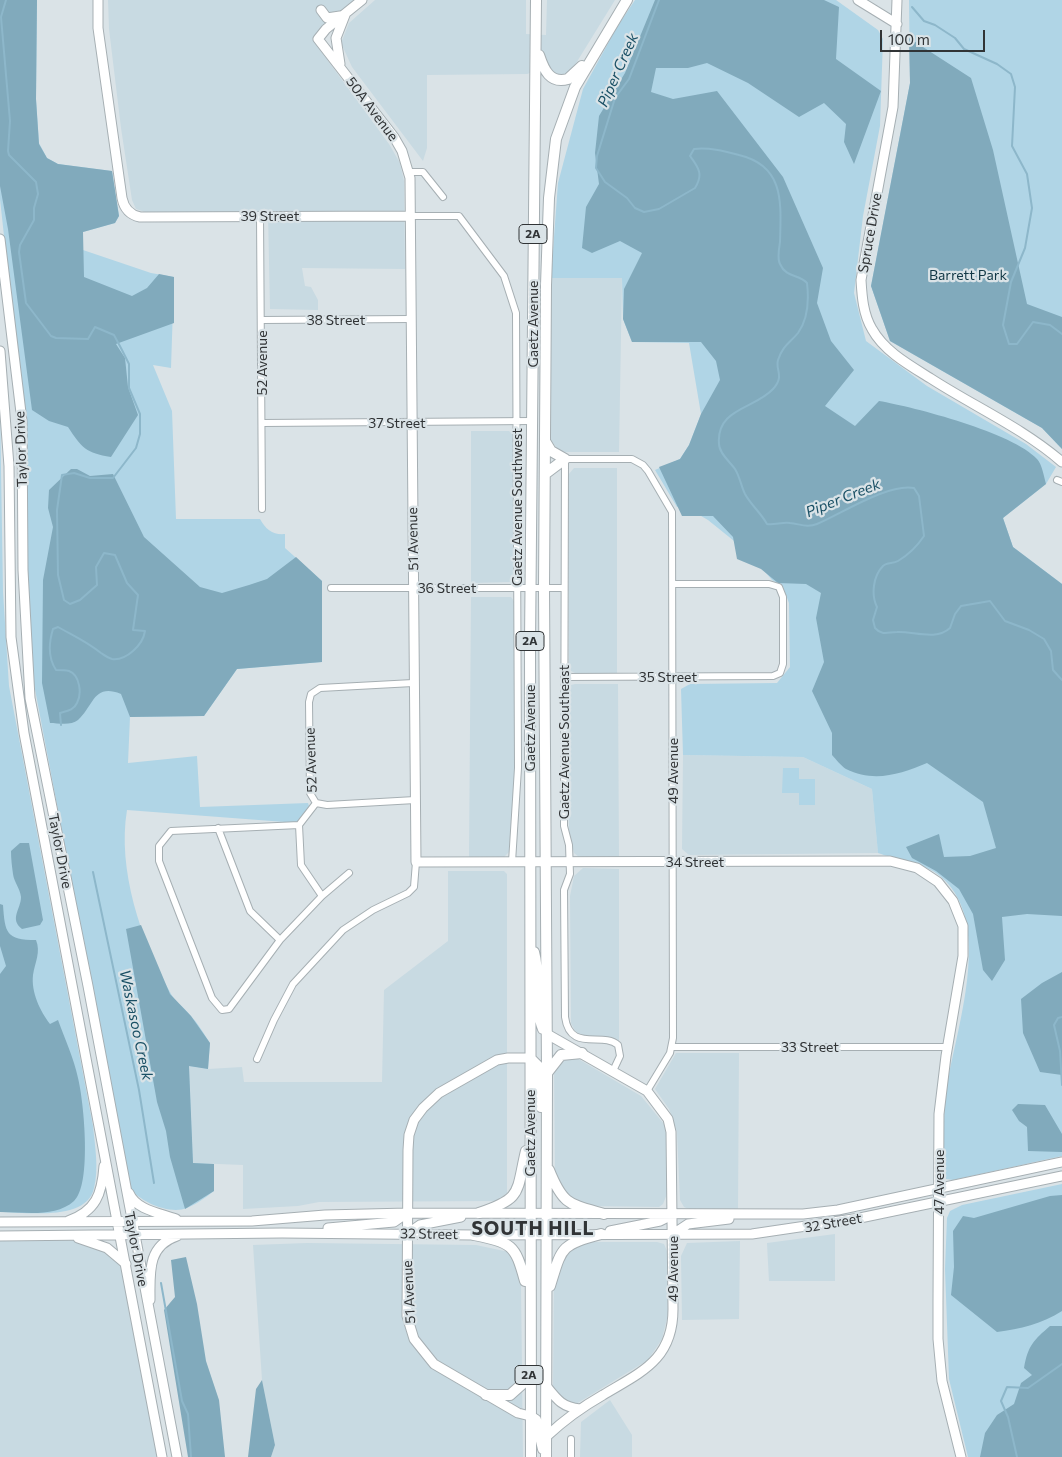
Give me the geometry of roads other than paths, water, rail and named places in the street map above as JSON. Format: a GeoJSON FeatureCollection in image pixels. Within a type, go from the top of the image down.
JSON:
{"type":"FeatureCollection","features":[{"type":"Feature","properties":{"kind":"main road","name":"39 Street"},"geometry":{"type":"LineString","coordinates":[[98,0],[98,28],[122,198],[125,208],[131,213],[140,217],[411,216]]}},
{"type":"Feature","properties":{"kind":"main road"},"geometry":{"type":"LineString","coordinates":[[321,10],[325,16],[331,19],[346,12],[362,0]]}},
{"type":"Feature","properties":{"kind":"main road","name":"Gaetz Avenue"},"geometry":{"type":"LineString","coordinates":[[531,1457],[529,1294],[531,942],[530,588],[536,0]]}},
{"type":"Feature","properties":{"kind":"main road","name":"2A"},"geometry":{"type":"LineString","coordinates":[[594,53],[627,0]]}},
{"type":"Feature","properties":{"kind":"main road"},"geometry":{"type":"LineString","coordinates":[[858,0],[897,24]]}},
{"type":"Feature","properties":{"kind":"main road","name":"Spruce Drive"},"geometry":{"type":"LineString","coordinates":[[897,3],[892,121],[861,280],[863,302],[871,328],[884,345],[904,362],[961,399],[1022,433],[1062,462]]}},
{"type":"Feature","properties":{"kind":"main road"},"geometry":{"type":"LineString","coordinates":[[341,69],[336,38],[346,12]]}},
{"type":"Feature","properties":{"kind":"main road","name":"50A Avenue"},"geometry":{"type":"LineString","coordinates":[[346,12],[326,29],[318,39],[394,137],[402,151],[409,172],[411,216]]}},
{"type":"Feature","properties":{"kind":"main road"},"geometry":{"type":"LineString","coordinates":[[536,47],[545,72],[551,78],[559,80],[573,76],[594,53]]}},
{"type":"Feature","properties":{"kind":"main road","name":"Gaetz Avenue"},"geometry":{"type":"LineString","coordinates":[[546,1457],[548,1388],[544,588],[546,285],[552,163],[556,138],[575,87],[594,53]]}},
{"type":"Feature","properties":{"kind":"main road","name":"51 Avenue"},"geometry":{"type":"LineString","coordinates":[[411,216],[416,862]]}},
{"type":"Feature","properties":{"kind":"main road","name":"Taylor Drive"},"geometry":{"type":"LineString","coordinates":[[0,239],[22,421],[23,570],[30,698],[88,986],[176,1457]]}},
{"type":"Feature","properties":{"kind":"main road","name":"Taylor Drive"},"geometry":{"type":"LineString","coordinates":[[0,351],[9,466],[11,637],[24,733],[162,1457]]}},
{"type":"Feature","properties":{"kind":"main road"},"geometry":{"type":"LineString","coordinates":[[545,441],[551,451],[565,459],[545,474]]}},
{"type":"Feature","properties":{"kind":"main road","name":"34 Street"},"geometry":{"type":"LineString","coordinates":[[416,862],[899,862],[917,868],[933,878],[943,887],[956,907]]}},
{"type":"Feature","properties":{"kind":"main road","name":"47 Avenue"},"geometry":{"type":"LineString","coordinates":[[956,907],[963,926],[964,946],[948,1047],[940,1114],[939,1354],[946,1400],[961,1457]]}},
{"type":"Feature","properties":{"kind":"main road"},"geometry":{"type":"LineString","coordinates":[[531,942],[538,966],[539,1016],[546,1034]]}},
{"type":"Feature","properties":{"kind":"main road","name":"49 Avenue"},"geometry":{"type":"LineString","coordinates":[[546,1034],[647,1091],[668,1119],[671,1132],[673,1214],[673,1320],[672,1333],[666,1345],[649,1366],[580,1410],[547,1436]]}},
{"type":"Feature","properties":{"kind":"main road"},"geometry":{"type":"LineString","coordinates":[[547,1073],[562,1055],[582,1053]]}},
{"type":"Feature","properties":{"kind":"main road"},"geometry":{"type":"LineString","coordinates":[[530,1058],[539,1068],[541,1108],[543,1123],[547,1129]]}},
{"type":"Feature","properties":{"kind":"main road","name":"51 Avenue"},"geometry":{"type":"LineString","coordinates":[[530,1058],[497,1060],[439,1093],[423,1108],[414,1120],[408,1141],[407,1234],[407,1316],[414,1339],[434,1364],[518,1413],[530,1416]]}},
{"type":"Feature","properties":{"kind":"main road"},"geometry":{"type":"LineString","coordinates":[[407,1234],[420,1225],[479,1213],[503,1205],[516,1194],[530,1133]]}},
{"type":"Feature","properties":{"kind":"main road"},"geometry":{"type":"LineString","coordinates":[[61,1223],[85,1213],[96,1201],[103,1178],[105,1153]]}},
{"type":"Feature","properties":{"kind":"main road","name":"32 Street"},"geometry":{"type":"LineString","coordinates":[[0,1222],[252,1221],[325,1215],[408,1213],[820,1213],[1062,1162]]}},
{"type":"Feature","properties":{"kind":"main road"},"geometry":{"type":"LineString","coordinates":[[547,1165],[556,1188],[563,1198],[577,1206],[604,1214]]}},
{"type":"Feature","properties":{"kind":"main road","name":"32 Street"},"geometry":{"type":"LineString","coordinates":[[0,1236],[282,1233],[735,1235],[774,1232],[860,1218],[1062,1176]]}},
{"type":"Feature","properties":{"kind":"main road"},"geometry":{"type":"LineString","coordinates":[[123,1180],[135,1203],[184,1222]]}},
{"type":"Feature","properties":{"kind":"main road"},"geometry":{"type":"LineString","coordinates":[[282,1233],[394,1222],[408,1213]]}},
{"type":"Feature","properties":{"kind":"main road"},"geometry":{"type":"LineString","coordinates":[[547,1296],[564,1248],[572,1242],[600,1234],[660,1222],[673,1214]]}},
{"type":"Feature","properties":{"kind":"main road"},"geometry":{"type":"LineString","coordinates":[[673,1235],[688,1224],[732,1219],[744,1214]]}},
{"type":"Feature","properties":{"kind":"main road"},"geometry":{"type":"LineString","coordinates":[[149,1318],[150,1271],[155,1251],[169,1239],[184,1234]]}},
{"type":"Feature","properties":{"kind":"main road"},"geometry":{"type":"LineString","coordinates":[[68,1235],[102,1245],[126,1264]]}},
{"type":"Feature","properties":{"kind":"main road"},"geometry":{"type":"LineString","coordinates":[[474,1235],[498,1240],[512,1248],[518,1257],[529,1294]]}},
{"type":"Feature","properties":{"kind":"main road"},"geometry":{"type":"LineString","coordinates":[[486,1395],[510,1395],[530,1378]]}},
{"type":"Feature","properties":{"kind":"main road"},"geometry":{"type":"LineString","coordinates":[[548,1388],[567,1408],[580,1410]]}},
{"type":"Feature","properties":{"kind":"main road"},"geometry":{"type":"LineString","coordinates":[[530,1416],[536,1420],[546,1457]]}},
{"type":"Feature","properties":{"kind":"street"},"geometry":{"type":"LineString","coordinates":[[409,172],[423,172],[443,197]]}},
{"type":"Feature","properties":{"kind":"street","name":"52 Avenue"},"geometry":{"type":"LineString","coordinates":[[260,216],[262,509]]}},
{"type":"Feature","properties":{"kind":"street","name":"Gaetz Avenue Southwest"},"geometry":{"type":"LineString","coordinates":[[411,216],[459,216],[504,276],[513,300],[516,318],[518,768],[512,862]]}},
{"type":"Feature","properties":{"kind":"street","name":"38 Street"},"geometry":{"type":"LineString","coordinates":[[262,320],[411,319]]}},
{"type":"Feature","properties":{"kind":"street","name":"37 Street"},"geometry":{"type":"LineString","coordinates":[[262,424],[516,423],[532,421]]}},
{"type":"Feature","properties":{"kind":"street","name":"49 Avenue"},"geometry":{"type":"LineString","coordinates":[[565,459],[632,459],[643,465],[648,471],[672,510],[672,1047],[647,1091]]}},
{"type":"Feature","properties":{"kind":"street","name":"Gaetz Avenue Southeast"},"geometry":{"type":"LineString","coordinates":[[565,459],[564,826],[569,842],[570,876],[564,890],[565,1021],[569,1029],[579,1038],[612,1041],[618,1045],[620,1056],[612,1071]]}},
{"type":"Feature","properties":{"kind":"street","name":"35 Street"},"geometry":{"type":"LineString","coordinates":[[564,677],[773,676],[780,673],[783,664],[783,597],[779,587],[769,584],[673,584]]}},
{"type":"Feature","properties":{"kind":"street","name":"36 Street"},"geometry":{"type":"LineString","coordinates":[[331,588],[564,588]]}},
{"type":"Feature","properties":{"kind":"street","name":"52 Avenue"},"geometry":{"type":"LineString","coordinates":[[316,803],[310,794],[309,702],[311,694],[318,689],[414,683]]}},
{"type":"Feature","properties":{"kind":"street"},"geometry":{"type":"LineString","coordinates":[[322,896],[301,865],[299,825],[316,803],[327,805],[415,800]]}},
{"type":"Feature","properties":{"kind":"street"},"geometry":{"type":"LineString","coordinates":[[299,825],[171,831],[159,846],[159,861],[173,898],[212,998],[222,1010],[229,1009],[280,940],[322,896],[349,873]]}},
{"type":"Feature","properties":{"kind":"street"},"geometry":{"type":"LineString","coordinates":[[218,828],[250,911],[280,940]]}},
{"type":"Feature","properties":{"kind":"street"},"geometry":{"type":"LineString","coordinates":[[258,1059],[274,1020],[293,984],[344,930],[372,910],[408,893],[414,887],[416,862]]}},
{"type":"Feature","properties":{"kind":"street","name":"33 Street"},"geometry":{"type":"LineString","coordinates":[[672,1047],[948,1047]]}},
{"type":"Feature","properties":{"kind":"street"},"geometry":{"type":"LineString","coordinates":[[571,1439],[571,1457]]}},
{"type":"Feature","properties":{"kind":"waterway","name":"Waskasoo Creek"},"geometry":{"type":"LineString","coordinates":[[6,0],[1,17],[10,121],[8,151],[9,155],[36,182],[38,194],[34,208],[34,220],[20,245],[19,252],[26,303],[51,336],[56,338],[88,339],[95,327],[114,335],[129,364],[129,388],[140,414],[140,434],[136,448],[113,478],[90,478],[74,473],[62,475],[57,510],[58,575],[64,600],[70,604],[80,600],[97,585],[96,567],[104,553],[115,555],[127,583],[138,595],[133,630],[145,631],[141,642],[133,651],[123,657],[112,659],[58,627],[53,629],[50,650],[53,665],[56,670],[73,673],[76,676],[80,690],[76,705],[70,710],[60,713],[61,725]]}},
{"type":"Feature","properties":{"kind":"waterway","name":"Piper Creek"},"geometry":{"type":"LineString","coordinates":[[659,0],[629,79],[615,98],[597,156],[596,168],[605,182],[627,198],[635,208],[644,212],[659,209],[695,188],[699,179],[699,171],[690,156],[694,149],[722,151],[754,160],[765,168],[772,177],[780,200],[779,262],[786,272],[807,283],[808,303],[806,316],[798,333],[780,355],[777,364],[779,377],[777,384],[765,396],[730,416],[720,432],[719,447],[735,469],[745,494],[767,524],[787,523],[810,526],[891,490],[914,488],[919,496],[924,536],[905,556],[896,562],[885,565],[877,575],[874,586],[874,597],[877,607],[873,620],[875,628],[883,633],[938,634],[950,628],[955,614],[961,606],[990,601],[1005,621],[1029,630],[1044,639],[1051,651],[1053,670],[1062,680]]}},
{"type":"Feature","properties":{"kind":"waterway","name":"Waskasoo Creek"},"geometry":{"type":"LineString","coordinates":[[912,7],[924,21],[935,25],[955,38],[964,49],[997,64],[1011,74],[1015,87],[1012,146],[1027,174],[1032,208],[1025,248],[1011,282],[1003,325],[1009,344],[1017,344],[1033,322],[1050,325],[1062,334]]}},
{"type":"Feature","properties":{"kind":"waterway","name":"Waskasoo Creek"},"geometry":{"type":"LineString","coordinates":[[93,872],[139,1090],[154,1183]]}},
{"type":"Feature","properties":{"kind":"waterway","name":"Piper Creek"},"geometry":{"type":"LineString","coordinates":[[1062,1017],[1058,1018],[1054,1025],[1060,1051],[1062,1085]]}},
{"type":"Feature","properties":{"kind":"waterway","name":"Waskasoo Creek"},"geometry":{"type":"LineString","coordinates":[[161,1283],[182,1401],[188,1414],[191,1457]]}},
{"type":"Feature","properties":{"kind":"waterway","name":"Piper Creek"},"geometry":{"type":"LineString","coordinates":[[1017,1457],[1008,1417],[1001,1401],[1007,1387],[1028,1388],[1062,1364]]}},
{"type":"Feature","properties":{"kind":"district","name":"SOUTH HILL"},"geometry":{"type":"Point","coordinates":[533,1229]}},
{"type":"Feature","properties":{"kind":"park label","name":"Barrett Park"},"geometry":{"type":"Point","coordinates":[968,275]}}]}
